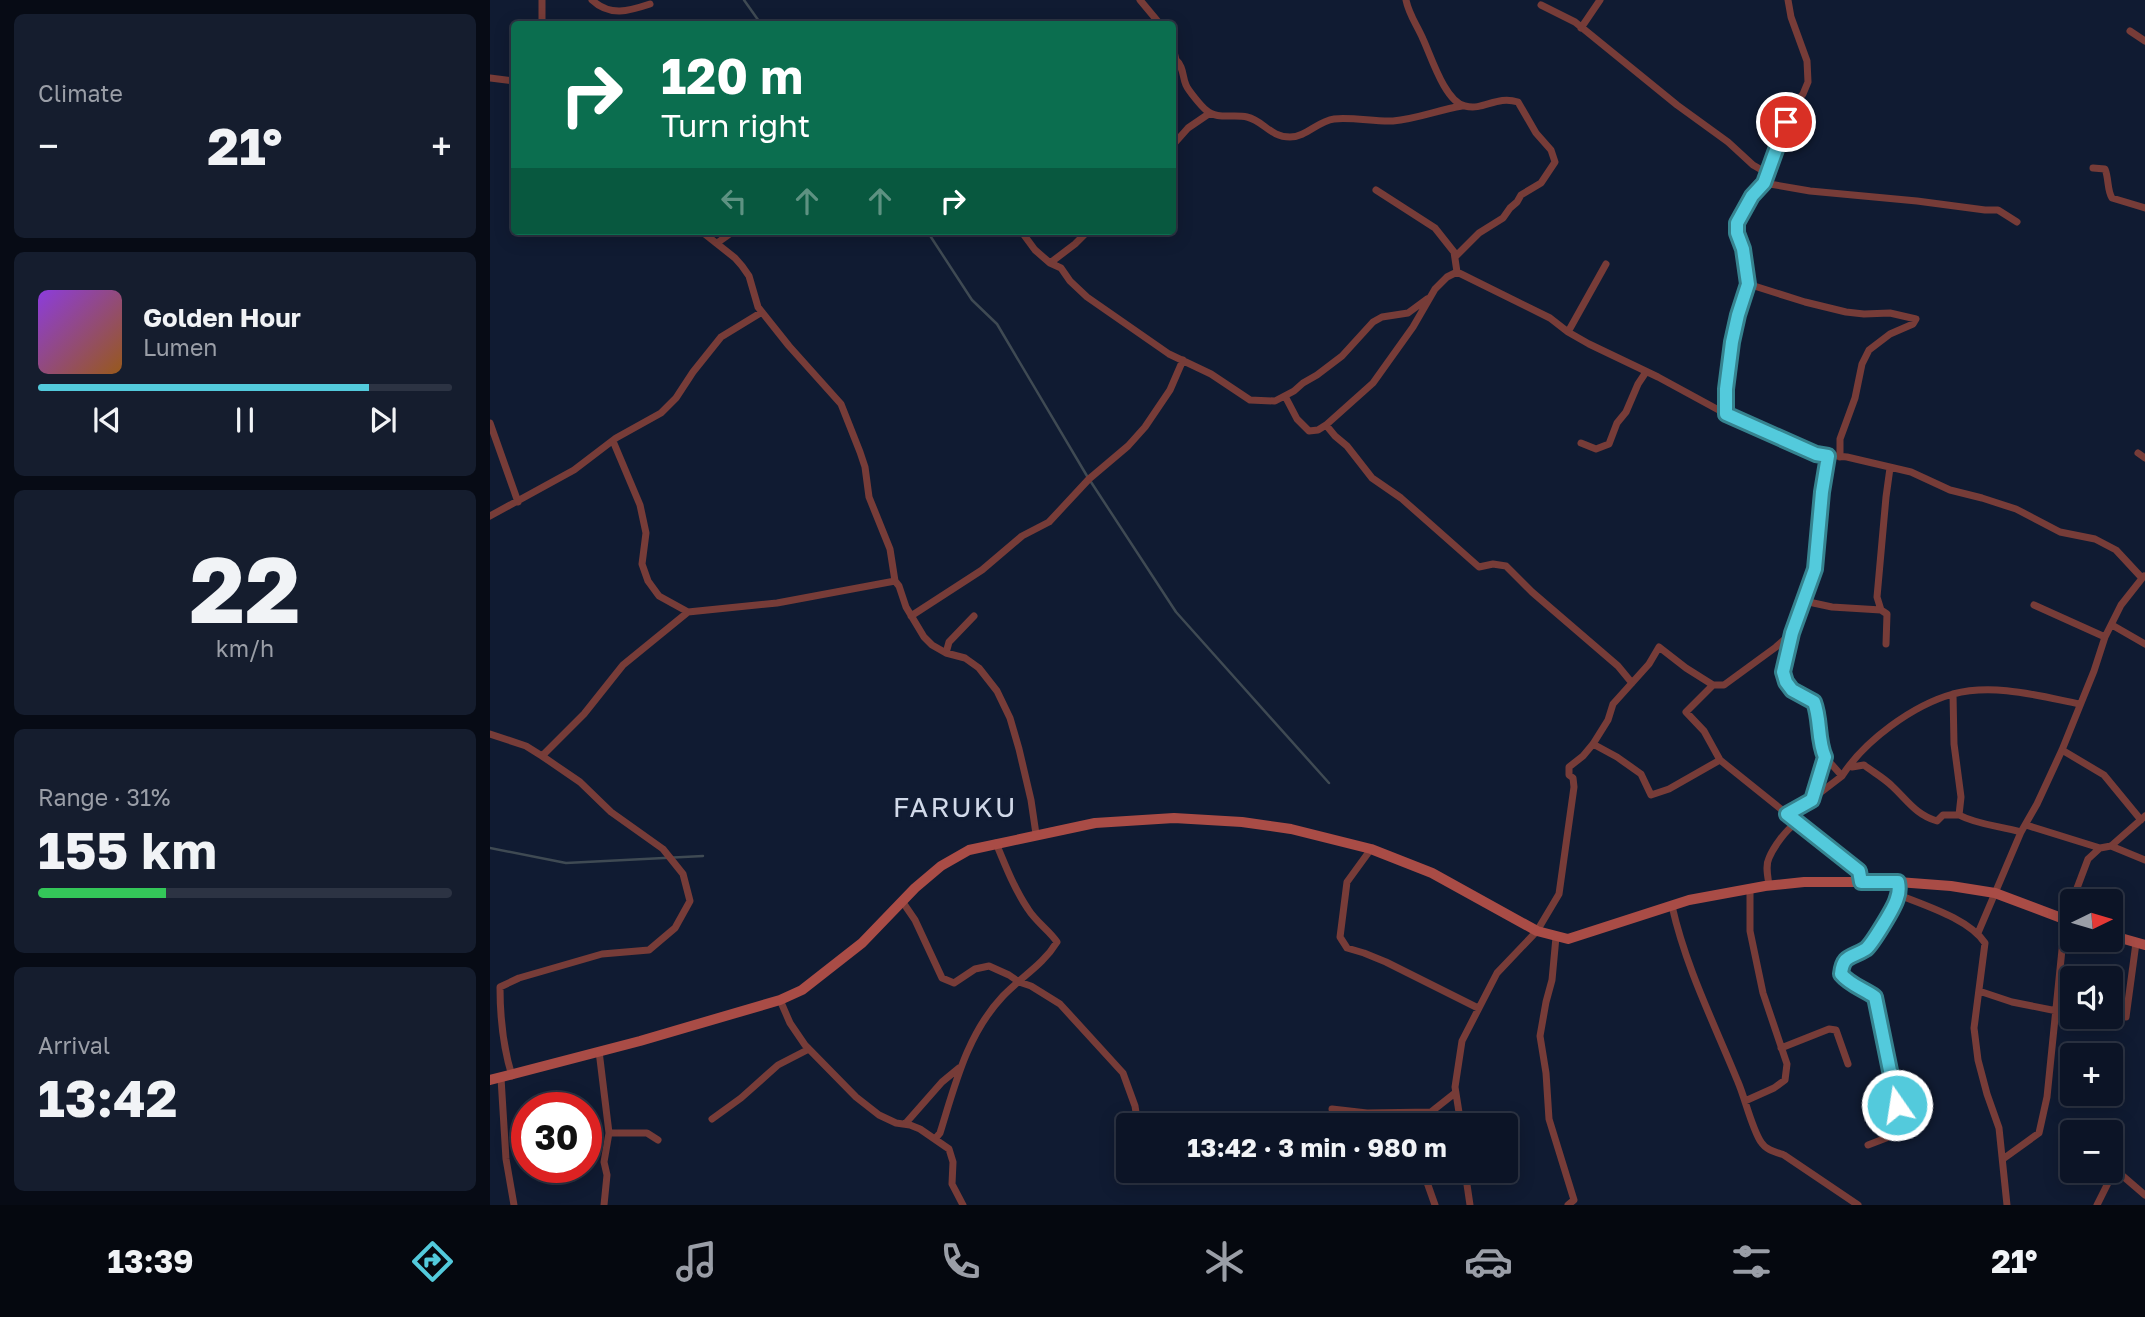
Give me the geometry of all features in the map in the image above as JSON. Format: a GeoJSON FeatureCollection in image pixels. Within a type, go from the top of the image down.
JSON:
{"type":"FeatureCollection","features":[{"type":"Feature","properties":{"kind":"street"},"geometry":{"type":"LineString","coordinates":[[542,0],[542,21]]}},
{"type":"Feature","properties":{"kind":"street"},"geometry":{"type":"LineString","coordinates":[[592,0],[602,7],[620,12],[650,4]]}},
{"type":"Feature","properties":{"kind":"street"},"geometry":{"type":"LineString","coordinates":[[1140,0],[1158,21]]}},
{"type":"Feature","properties":{"kind":"street"},"geometry":{"type":"LineString","coordinates":[[1406,0],[1408,12],[1423,38],[1431,61],[1451,96],[1461,106]]}},
{"type":"Feature","properties":{"kind":"street"},"geometry":{"type":"LineString","coordinates":[[1581,28],[1600,0]]}},
{"type":"Feature","properties":{"kind":"street"},"geometry":{"type":"LineString","coordinates":[[1726,414],[1732,342],[1748,284],[1737,223],[1752,196],[1764,183],[1792,107],[1803,94],[1808,82],[1807,61],[1791,17],[1788,0]]}},
{"type":"Feature","properties":{"kind":"street"},"geometry":{"type":"LineString","coordinates":[[1541,5],[1575,22],[1676,105],[1767,173]]}},
{"type":"Feature","properties":{"kind":"street"},"geometry":{"type":"LineString","coordinates":[[2130,31],[2145,41]]}},
{"type":"Feature","properties":{"kind":"street"},"geometry":{"type":"LineString","coordinates":[[1176,62],[1181,64],[1186,85],[1210,113],[1245,116],[1254,119],[1272,133],[1291,137],[1303,134],[1319,123],[1337,118],[1391,121],[1424,117],[1461,106],[1483,106],[1501,99],[1518,102],[1536,132],[1551,149],[1555,162],[1541,183],[1521,195],[1503,218],[1479,233],[1456,256]]}},
{"type":"Feature","properties":{"kind":"street"},"geometry":{"type":"LineString","coordinates":[[490,78],[511,82]]}},
{"type":"Feature","properties":{"kind":"street"},"geometry":{"type":"LineString","coordinates":[[1176,142],[1188,128],[1210,113]]}},
{"type":"Feature","properties":{"kind":"street"},"geometry":{"type":"LineString","coordinates":[[2093,168],[2105,169],[2112,198],[2145,208]]}},
{"type":"Feature","properties":{"kind":"street"},"geometry":{"type":"LineString","coordinates":[[1764,183],[1810,191],[1985,211],[1998,210],[2017,222]]}},
{"type":"Feature","properties":{"kind":"street"},"geometry":{"type":"LineString","coordinates":[[1376,190],[1435,228],[1456,256],[1457,272]]}},
{"type":"Feature","properties":{"kind":"street"},"geometry":{"type":"LineString","coordinates":[[706,235],[735,258],[749,276],[758,307],[841,404],[863,460],[869,497],[890,549],[895,581],[911,616],[932,645],[979,668],[997,691],[1010,718],[1020,749],[1036,834]]}},
{"type":"Feature","properties":{"kind":"street"},"geometry":{"type":"LineString","coordinates":[[717,243],[728,235]]}},
{"type":"Feature","properties":{"kind":"street"},"geometry":{"type":"LineString","coordinates":[[1024,235],[1035,250],[1050,263],[1061,268],[1087,297],[1158,347],[1211,374],[1250,400],[1275,401],[1294,391],[1342,356],[1374,322],[1382,317],[1408,313],[1430,297]]}},
{"type":"Feature","properties":{"kind":"street"},"geometry":{"type":"LineString","coordinates":[[1050,263],[1083,235]]}},
{"type":"Feature","properties":{"kind":"street"},"geometry":{"type":"LineString","coordinates":[[1568,332],[1606,264]]}},
{"type":"Feature","properties":{"kind":"street"},"geometry":{"type":"LineString","coordinates":[[1284,396],[1297,419],[1309,430],[1318,430],[1326,425],[1373,383],[1413,327],[1430,297],[1447,277],[1457,272]]}},
{"type":"Feature","properties":{"kind":"street"},"geometry":{"type":"LineString","coordinates":[[1457,272],[1550,318],[1568,332],[1726,414],[1816,454],[1911,472],[1950,490],[2009,507],[2060,532],[2095,539],[2116,550],[2143,577],[2121,605],[2105,637],[2062,750],[2021,832],[1978,933]]}},
{"type":"Feature","properties":{"kind":"street"},"geometry":{"type":"LineString","coordinates":[[1748,284],[1846,312],[1890,313],[1916,319],[1913,324],[1889,334],[1869,350],[1862,364],[1855,398],[1840,439],[1840,457]]}},
{"type":"Feature","properties":{"kind":"street"},"geometry":{"type":"LineString","coordinates":[[490,516],[574,470],[613,440],[661,413],[676,398],[721,337],[762,312]]}},
{"type":"Feature","properties":{"kind":"street"},"geometry":{"type":"LineString","coordinates":[[911,616],[982,570],[1023,536],[1049,522],[1089,479],[1128,446],[1145,426],[1170,390],[1183,360]]}},
{"type":"Feature","properties":{"kind":"street"},"geometry":{"type":"LineString","coordinates":[[1581,443],[1596,449],[1609,444],[1617,423],[1626,412],[1646,372]]}},
{"type":"Feature","properties":{"kind":"street"},"geometry":{"type":"LineString","coordinates":[[490,423],[518,502]]}},
{"type":"Feature","properties":{"kind":"street"},"geometry":{"type":"LineString","coordinates":[[1326,425],[1372,478],[1401,498],[1479,566],[1506,566],[1531,592],[1618,666],[1632,683]]}},
{"type":"Feature","properties":{"kind":"street"},"geometry":{"type":"LineString","coordinates":[[613,440],[640,505],[646,533],[642,564],[648,581],[659,596],[688,612]]}},
{"type":"Feature","properties":{"kind":"street"},"geometry":{"type":"LineString","coordinates":[[1828,456],[1815,569],[1792,633],[1783,672],[1792,690],[1814,702],[1818,712],[1820,747],[1842,776]]}},
{"type":"Feature","properties":{"kind":"street"},"geometry":{"type":"LineString","coordinates":[[1881,610],[1877,597],[1891,468]]}},
{"type":"Feature","properties":{"kind":"street"},"geometry":{"type":"LineString","coordinates":[[542,756],[584,714],[623,665],[688,612],[777,603],[895,581]]}},
{"type":"Feature","properties":{"kind":"street"},"geometry":{"type":"LineString","coordinates":[[1804,600],[1832,607],[1881,610],[1887,614],[1886,644]]}},
{"type":"Feature","properties":{"kind":"street"},"geometry":{"type":"LineString","coordinates":[[2034,605],[2105,637]]}},
{"type":"Feature","properties":{"kind":"street"},"geometry":{"type":"LineString","coordinates":[[946,653],[949,642],[974,616]]}},
{"type":"Feature","properties":{"kind":"street"},"geometry":{"type":"LineString","coordinates":[[2112,625],[2145,644]]}},
{"type":"Feature","properties":{"kind":"street"},"geometry":{"type":"LineString","coordinates":[[1460,1113],[1455,1093],[1462,1041],[1497,973],[1537,931],[1559,894],[1574,787],[1569,767],[1593,744],[1608,720],[1613,704],[1649,664],[1659,647],[1713,685],[1724,685],[1792,633]]}},
{"type":"Feature","properties":{"kind":"street"},"geometry":{"type":"LineString","coordinates":[[1713,685],[1686,712],[1704,731],[1720,760],[1859,871],[1861,882]]}},
{"type":"Feature","properties":{"kind":"street"},"geometry":{"type":"LineString","coordinates":[[1787,814],[1812,800],[1842,776],[1863,749],[1887,730],[1925,705],[1953,694],[1970,689],[2021,693],[2080,704]]}},
{"type":"Feature","properties":{"kind":"street"},"geometry":{"type":"LineString","coordinates":[[1953,694],[1954,744],[1961,797],[1959,815]]}},
{"type":"Feature","properties":{"kind":"street"},"geometry":{"type":"LineString","coordinates":[[490,734],[526,746],[542,756],[580,782],[611,812],[663,849],[683,874],[690,901],[675,928],[649,950],[602,954],[519,978],[500,987],[505,1053],[501,1078],[506,1159],[514,1205]]}},
{"type":"Feature","properties":{"kind":"street"},"geometry":{"type":"LineString","coordinates":[[1593,744],[1618,757],[1641,774],[1651,795],[1669,789],[1720,760]]}},
{"type":"Feature","properties":{"kind":"street"},"geometry":{"type":"LineString","coordinates":[[2062,750],[2104,775],[2143,818],[2112,846]]}},
{"type":"Feature","properties":{"kind":"street"},"geometry":{"type":"LineString","coordinates":[[1812,800],[1825,757]]}},
{"type":"Feature","properties":{"kind":"street"},"geometry":{"type":"LineString","coordinates":[[1849,766],[1852,768],[1864,765],[1891,785],[1925,818],[1937,821],[1943,815],[1959,815],[1972,822],[2000,825],[2021,832]]}},
{"type":"Feature","properties":{"kind":"street"},"geometry":{"type":"LineString","coordinates":[[501,1078],[780,1000],[802,990],[862,943],[902,901],[941,866],[969,850],[1094,823],[1174,818],[1242,822],[1279,827],[1371,849],[1432,873],[1537,931],[1568,939],[1689,900],[1785,883],[1898,882],[1951,886],[1995,893],[2060,918]]}},
{"type":"Feature","properties":{"kind":"street"},"geometry":{"type":"LineString","coordinates":[[1769,886],[1768,859],[1787,829],[1796,822]]}},
{"type":"Feature","properties":{"kind":"street"},"geometry":{"type":"LineString","coordinates":[[2026,825],[2100,848],[2112,846],[2145,860]]}},
{"type":"Feature","properties":{"kind":"street"},"geometry":{"type":"LineString","coordinates":[[935,1139],[940,1133],[959,1068],[982,1025],[1002,996],[1051,953],[1058,942],[1027,908],[996,844]]}},
{"type":"Feature","properties":{"kind":"street"},"geometry":{"type":"LineString","coordinates":[[2078,889],[2088,859],[2100,848]]}},
{"type":"Feature","properties":{"kind":"street"},"geometry":{"type":"LineString","coordinates":[[1371,849],[1347,882],[1340,937],[1347,948],[1386,962],[1478,1008]]}},
{"type":"Feature","properties":{"kind":"street"},"geometry":{"type":"LineString","coordinates":[[1868,1145],[1894,1135],[1903,1127],[1888,1068],[1875,997],[1847,981],[1841,974],[1842,964],[1851,955],[1867,948],[1899,895],[1898,882]]}},
{"type":"Feature","properties":{"kind":"street"},"geometry":{"type":"LineString","coordinates":[[1745,1101],[1785,1080],[1787,1064],[1763,993],[1750,931],[1749,889]]}},
{"type":"Feature","properties":{"kind":"street"},"geometry":{"type":"LineString","coordinates":[[1899,895],[1959,922],[1978,933],[1985,943],[1974,1028],[1978,1060],[1999,1128],[2007,1205]]}},
{"type":"Feature","properties":{"kind":"street"},"geometry":{"type":"LineString","coordinates":[[902,901],[915,920],[942,978],[954,983],[975,969],[989,966],[1031,986],[1060,1004],[1122,1073],[1136,1113]]}},
{"type":"Feature","properties":{"kind":"street"},"geometry":{"type":"LineString","coordinates":[[1672,906],[1679,938],[1696,984],[1761,1143],[1784,1155],[1858,1205]]}},
{"type":"Feature","properties":{"kind":"street"},"geometry":{"type":"LineString","coordinates":[[1556,937],[1552,980],[1540,1035],[1549,1119],[1574,1200],[1568,1205]]}},
{"type":"Feature","properties":{"kind":"street"},"geometry":{"type":"LineString","coordinates":[[2123,938],[2141,944],[2126,1017]]}},
{"type":"Feature","properties":{"kind":"street"},"geometry":{"type":"LineString","coordinates":[[2003,1159],[2039,1133],[2047,1097],[2064,952]]}},
{"type":"Feature","properties":{"kind":"street"},"geometry":{"type":"LineString","coordinates":[[1979,991],[2012,1002],[2057,1011]]}},
{"type":"Feature","properties":{"kind":"street"},"geometry":{"type":"LineString","coordinates":[[780,1000],[790,1023],[809,1049],[856,1097],[887,1119],[920,1129],[949,1149],[953,1162],[952,1184],[963,1205]]}},
{"type":"Feature","properties":{"kind":"street"},"geometry":{"type":"LineString","coordinates":[[1781,1048],[1829,1029],[1836,1030],[1848,1064]]}},
{"type":"Feature","properties":{"kind":"street"},"geometry":{"type":"LineString","coordinates":[[712,1119],[778,1065],[809,1049]]}},
{"type":"Feature","properties":{"kind":"street"},"geometry":{"type":"LineString","coordinates":[[599,1051],[609,1133],[604,1162],[607,1175],[604,1205]]}},
{"type":"Feature","properties":{"kind":"street"},"geometry":{"type":"LineString","coordinates":[[905,1124],[942,1082],[959,1068]]}},
{"type":"Feature","properties":{"kind":"street"},"geometry":{"type":"LineString","coordinates":[[1332,1109],[1379,1113],[1431,1112],[1455,1093]]}},
{"type":"Feature","properties":{"kind":"street"},"geometry":{"type":"LineString","coordinates":[[609,1133],[647,1133],[658,1140]]}},
{"type":"Feature","properties":{"kind":"street"},"geometry":{"type":"LineString","coordinates":[[2123,1176],[2145,1195]]}},
{"type":"Feature","properties":{"kind":"street"},"geometry":{"type":"LineString","coordinates":[[1427,1183],[1435,1205]]}},
{"type":"Feature","properties":{"kind":"street"},"geometry":{"type":"LineString","coordinates":[[1467,1183],[1470,1205]]}},
{"type":"Feature","properties":{"kind":"street"},"geometry":{"type":"LineString","coordinates":[[2097,1205],[2106,1183]]}},
{"type":"Feature","properties":{"kind":"street"},"geometry":{"type":"LineString","coordinates":[[1842,1205],[1849,1199]]}},
{"type":"Feature","properties":{"kind":"waterway"},"geometry":{"type":"LineString","coordinates":[[744,0],[759,21]]}},
{"type":"Feature","properties":{"kind":"waterway"},"geometry":{"type":"LineString","coordinates":[[930,235],[972,300],[997,324],[1087,476]]}},
{"type":"Feature","properties":{"kind":"waterway"},"geometry":{"type":"LineString","coordinates":[[1091,482],[1176,612],[1329,783]]}},
{"type":"Feature","properties":{"kind":"waterway"},"geometry":{"type":"LineString","coordinates":[[490,848],[566,863],[703,856]]}},
{"type":"Feature","properties":{"kind":"district","name":"FARUKU"},"geometry":{"type":"Point","coordinates":[955,807]}},
{"type":"Feature","properties":{"kind":"route"},"geometry":{"type":"LineString","coordinates":[[1786,122],[1764,183],[1752,196],[1737,223],[1748,284],[1732,342],[1726,414],[1816,454],[1828,456],[1815,569],[1792,633],[1783,672],[1792,690],[1814,702],[1818,712],[1820,747],[1825,757],[1812,800],[1787,814],[1859,871],[1861,882],[1898,882],[1899,895],[1893,907],[1867,948],[1851,955],[1842,964],[1841,974],[1847,981],[1875,997],[1897,1105]]}}]}
